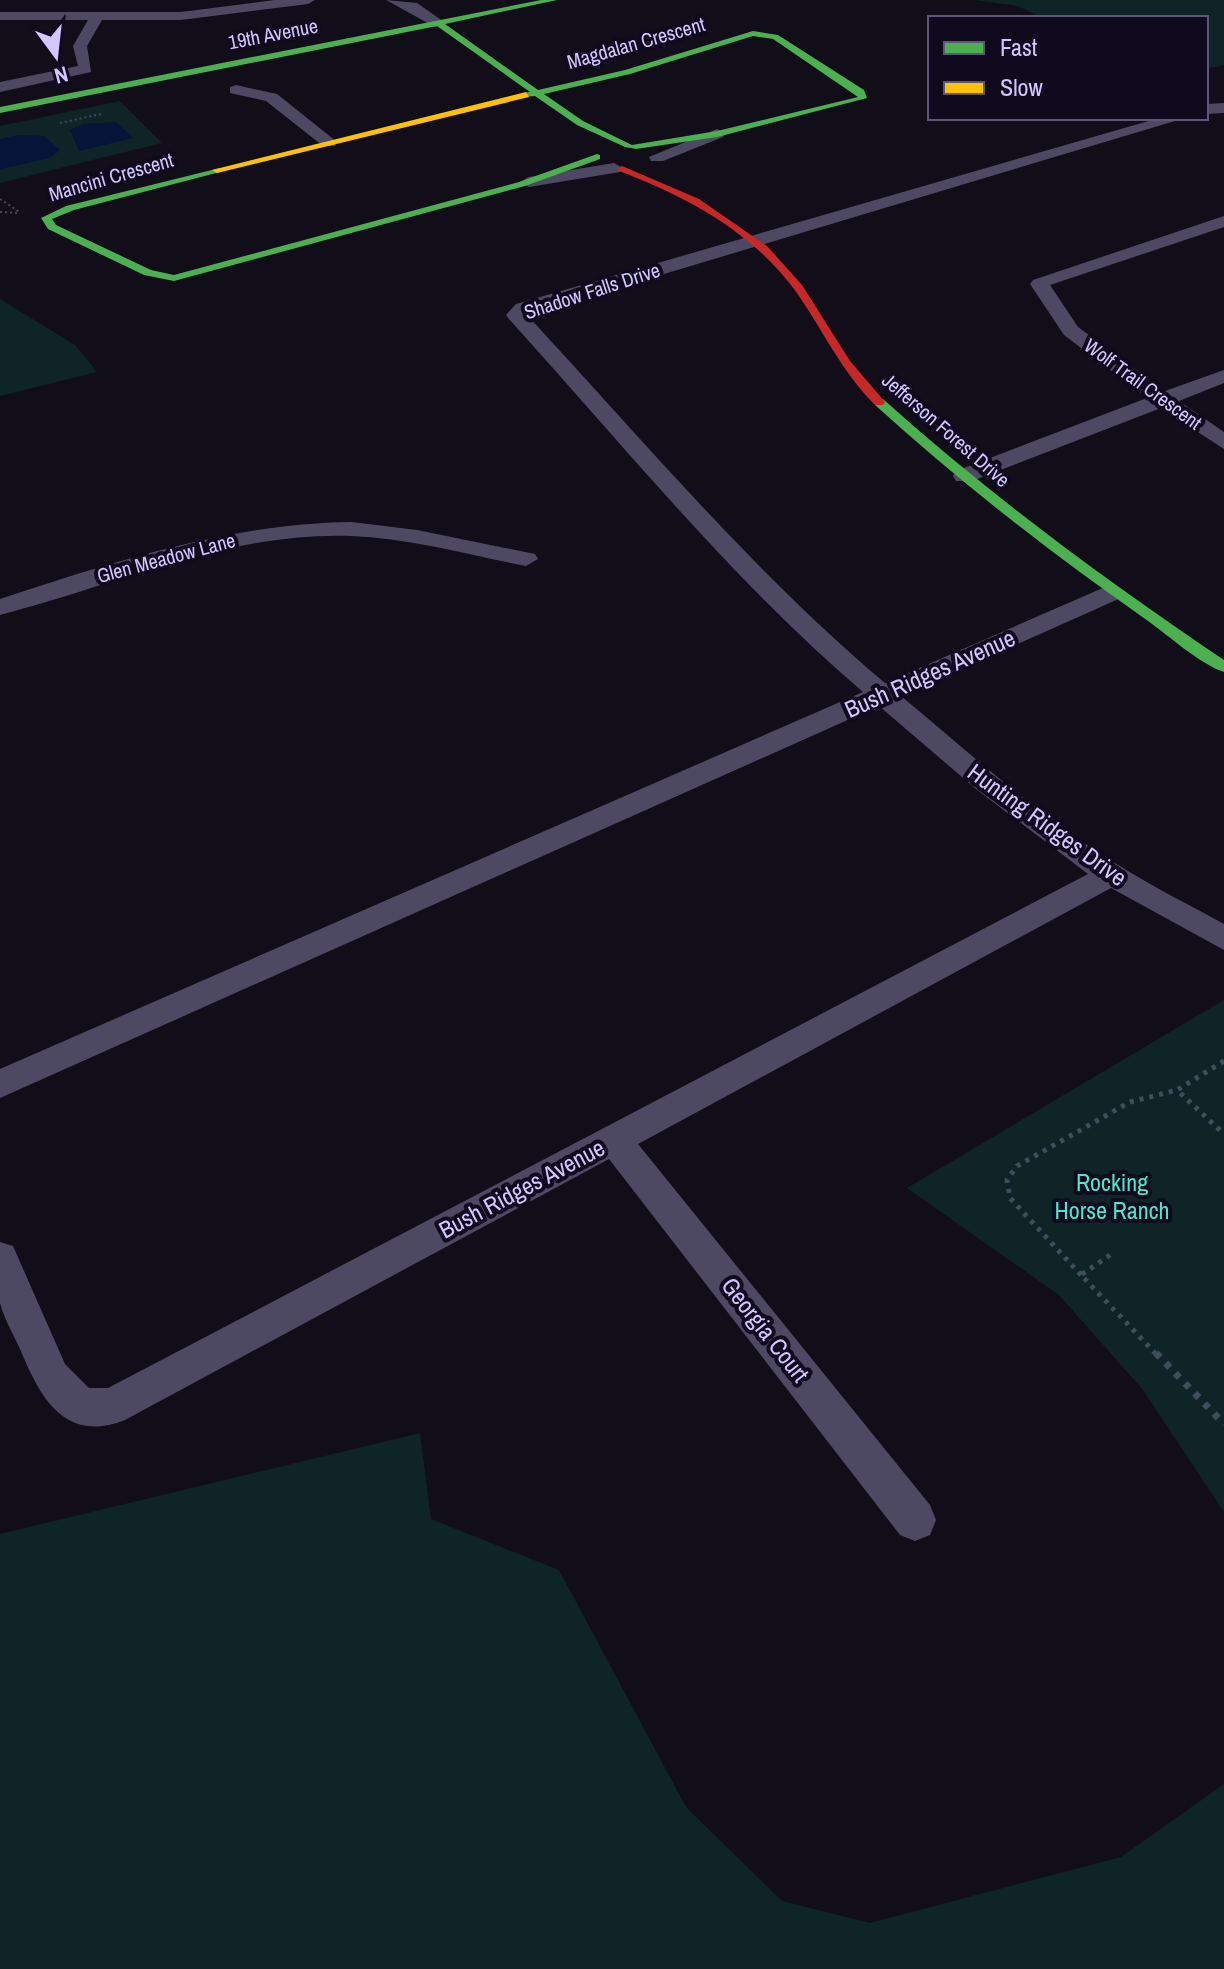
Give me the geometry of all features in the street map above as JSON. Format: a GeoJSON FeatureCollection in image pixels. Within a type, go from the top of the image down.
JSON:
{"type":"FeatureCollection","features":[{"type":"Feature","properties":{"kind":"street"},"geometry":{"type":"LineString","coordinates":[[0,16],[200,15],[308,0]]}},
{"type":"Feature","properties":{"kind":"street"},"geometry":{"type":"LineString","coordinates":[[393,0],[412,6],[440,24],[580,123],[649,149],[656,159],[640,168],[618,169]]}},
{"type":"Feature","properties":{"kind":"street","name":"19th Avenue"},"geometry":{"type":"LineString","coordinates":[[0,110],[553,0]]}},
{"type":"Feature","properties":{"kind":"street"},"geometry":{"type":"LineString","coordinates":[[0,87],[86,69],[80,46],[97,17]]}},
{"type":"Feature","properties":{"kind":"street","name":"Magdalan Crescent"},"geometry":{"type":"LineString","coordinates":[[537,93],[646,67],[753,33],[775,37],[861,92],[863,98],[857,102],[717,134],[632,145],[598,155]]}},
{"type":"Feature","properties":{"kind":"street"},"geometry":{"type":"LineString","coordinates":[[236,90],[271,97],[329,142]]}},
{"type":"Feature","properties":{"kind":"street","name":"Mancini Crescent"},"geometry":{"type":"LineString","coordinates":[[537,93],[329,142],[62,210],[46,218],[52,227],[148,273],[174,278],[522,184],[598,155]]}},
{"type":"Feature","properties":{"kind":"street"},"geometry":{"type":"LineString","coordinates":[[1117,120],[1136,129]]}},
{"type":"Feature","properties":{"kind":"street","name":"Shadow Falls Drive"},"geometry":{"type":"LineString","coordinates":[[883,695],[819,641],[768,590],[517,320],[517,312],[1170,120]]}},
{"type":"Feature","properties":{"kind":"street"},"geometry":{"type":"LineString","coordinates":[[580,123],[596,142],[598,155]]}},
{"type":"Feature","properties":{"kind":"street","name":"Magdalan Crescent"},"geometry":{"type":"LineString","coordinates":[[656,159],[717,134]]}},
{"type":"Feature","properties":{"kind":"street","name":"Jefferson Forest Drive"},"geometry":{"type":"LineString","coordinates":[[598,155],[603,165],[675,192],[752,242],[795,283],[853,377],[1036,536],[1224,667]]}},
{"type":"Feature","properties":{"kind":"street","name":"Jefferson Forest Drive"},"geometry":{"type":"LineString","coordinates":[[656,159],[660,174],[675,192]]}},
{"type":"Feature","properties":{"kind":"street","name":"Mancini Crescent"},"geometry":{"type":"LineString","coordinates":[[522,184],[618,169]]}},
{"type":"Feature","properties":{"kind":"street","name":"Wolf Trail Crescent"},"geometry":{"type":"LineString","coordinates":[[1224,221],[1040,284],[1071,331],[1224,442]]}},
{"type":"Feature","properties":{"kind":"street"},"geometry":{"type":"LineString","coordinates":[[964,476],[1224,376]]}},
{"type":"Feature","properties":{"kind":"street","name":"Glen Meadow Lane"},"geometry":{"type":"LineString","coordinates":[[0,607],[203,546],[261,535],[352,529],[526,559]]}},
{"type":"Feature","properties":{"kind":"street","name":"Bush Ridges Avenue"},"geometry":{"type":"LineString","coordinates":[[0,1084],[1114,592]]}},
{"type":"Feature","properties":{"kind":"street","name":"Hunting Ridges Drive"},"geometry":{"type":"LineString","coordinates":[[883,695],[986,782],[1111,875],[1224,938]]}},
{"type":"Feature","properties":{"kind":"street","name":"Bush Ridges Avenue"},"geometry":{"type":"LineString","coordinates":[[0,1258],[51,1377],[80,1407],[111,1407],[1111,875]]}},
{"type":"Feature","properties":{"kind":"street","name":"Georgia Court"},"geometry":{"type":"LineString","coordinates":[[614,1140],[915,1520]]}},
{"type":"Feature","properties":{"kind":"path"},"geometry":{"type":"LineString","coordinates":[[0,199],[21,213],[0,212]]}},
{"type":"Feature","properties":{"kind":"path"},"geometry":{"type":"LineString","coordinates":[[1224,1061],[1177,1090],[1130,1102],[1017,1166],[1007,1180],[1010,1198],[1224,1424]]}},
{"type":"Feature","properties":{"kind":"path"},"geometry":{"type":"LineString","coordinates":[[1177,1090],[1224,1134]]}},
{"type":"Feature","properties":{"kind":"path"},"geometry":{"type":"LineString","coordinates":[[1081,1275],[1110,1255]]}},
{"type":"Feature","properties":{"kind":"green space"},"geometry":{"type":"Polygon","coordinates":[[[974,0],[1224,0],[1224,65],[1208,69],[1208,16],[1038,16],[1018,6],[974,0]]]}},
{"type":"Feature","properties":{"kind":"green space"},"geometry":{"type":"Polygon","coordinates":[[[120,101],[162,143],[0,183],[0,126],[120,101]]]}},
{"type":"Feature","properties":{"kind":"green space"},"geometry":{"type":"Polygon","coordinates":[[[0,299],[75,345],[97,372],[0,396],[0,299]]]}},
{"type":"Feature","properties":{"kind":"green space","name":"Rocking Horse Ranch"},"geometry":{"type":"Polygon","coordinates":[[[1224,1000],[1224,1512],[1143,1390],[1059,1295],[907,1188],[1224,1000]]]}},
{"type":"Feature","properties":{"kind":"green space"},"geometry":{"type":"Polygon","coordinates":[[[420,1433],[431,1519],[559,1570],[686,1807],[782,1901],[870,1923],[1121,1857],[1224,1784],[1224,1969],[0,1969],[0,1534],[420,1433]]]}},
{"type":"Feature","properties":{"kind":"water"},"geometry":{"type":"Polygon","coordinates":[[[116,122],[133,138],[79,151],[70,130],[84,124],[116,122]]]}},
{"type":"Feature","properties":{"kind":"water"},"geometry":{"type":"Polygon","coordinates":[[[18,135],[44,136],[60,150],[50,158],[0,169],[0,139],[18,135]]]}},
{"type":"Feature","properties":{"kind":"traffic: fast"},"geometry":{"type":"LineString","coordinates":[[0,110],[553,0]]}},
{"type":"Feature","properties":{"kind":"traffic: fast"},"geometry":{"type":"LineString","coordinates":[[440,24],[580,123],[628,145]]}},
{"type":"Feature","properties":{"kind":"traffic: fast"},"geometry":{"type":"LineString","coordinates":[[526,95],[627,72],[753,33],[775,37],[861,92],[863,98],[717,134],[636,146]]}},
{"type":"Feature","properties":{"kind":"traffic: fast"},"geometry":{"type":"LineString","coordinates":[[217,170],[70,208],[46,218],[52,227],[148,273],[174,278],[522,184],[597,157]]}},
{"type":"Feature","properties":{"kind":"traffic: fast"},"geometry":{"type":"LineString","coordinates":[[879,402],[961,474],[1046,541],[1224,667]]}},
{"type":"Feature","properties":{"kind":"traffic: slow"},"geometry":{"type":"LineString","coordinates":[[217,170],[526,95]]}},
{"type":"Feature","properties":{"kind":"traffic: jam"},"geometry":{"type":"LineString","coordinates":[[622,169],[695,202],[763,248],[798,287],[845,362],[879,402]]}}]}
